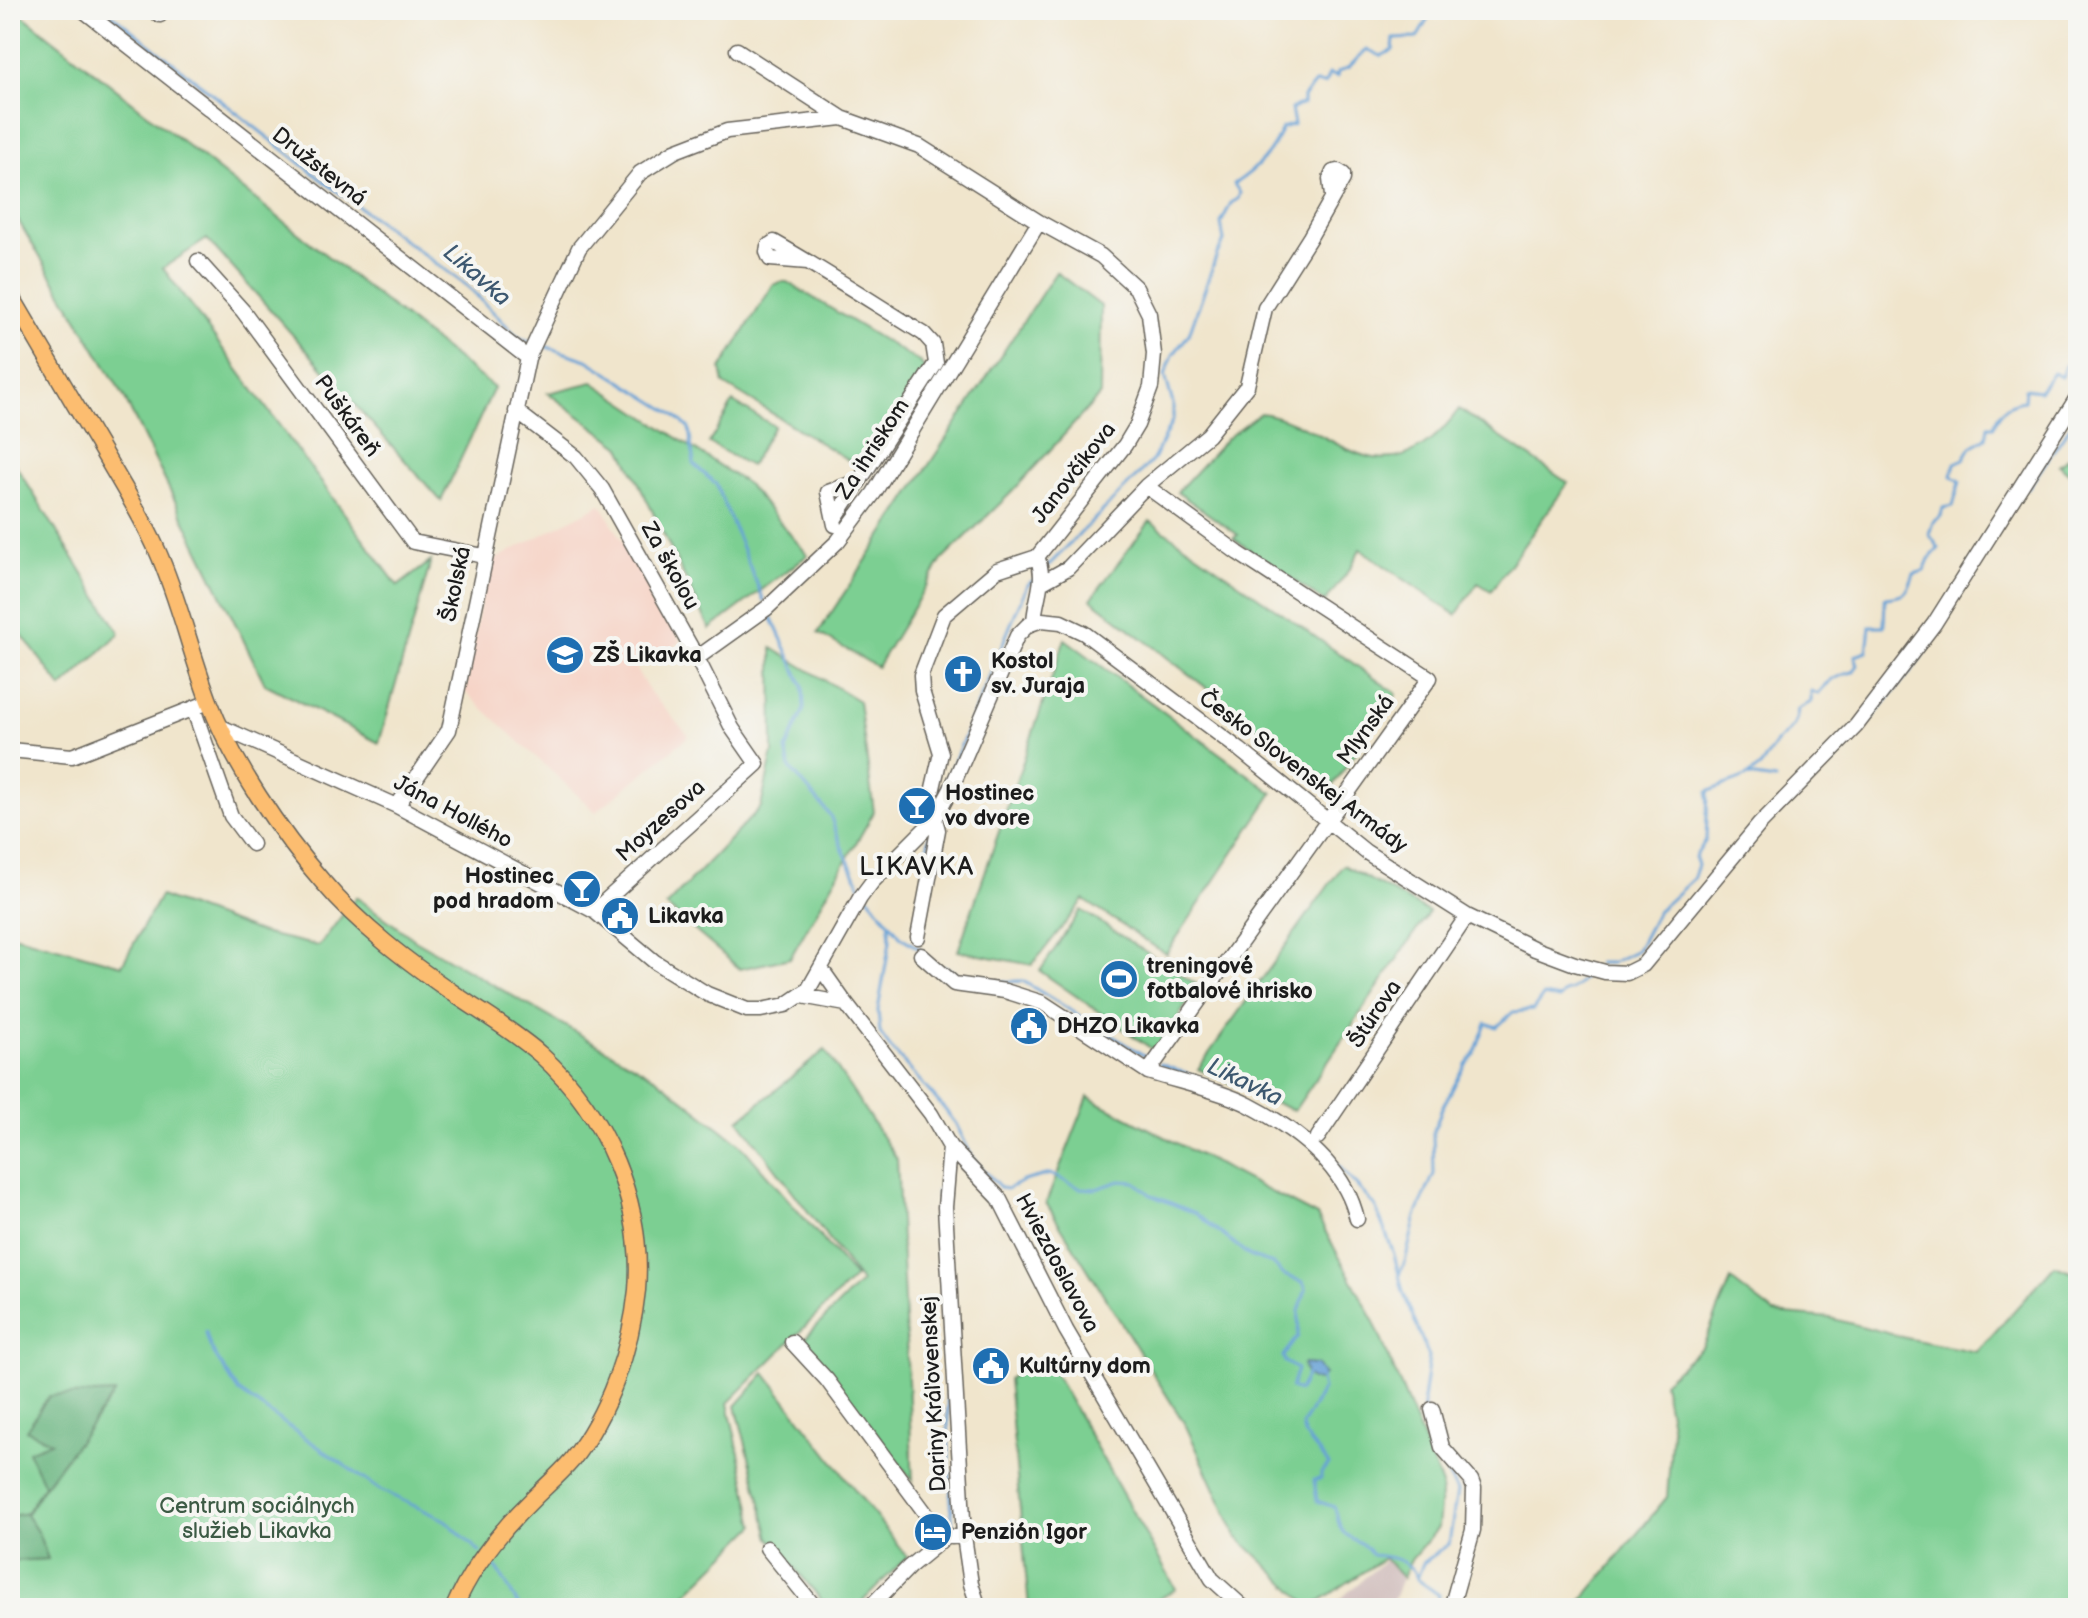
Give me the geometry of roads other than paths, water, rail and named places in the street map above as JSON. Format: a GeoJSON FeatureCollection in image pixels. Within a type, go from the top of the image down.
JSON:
{"type":"FeatureCollection","features":[{"type":"Feature","properties":{"kind":"main road"},"geometry":{"type":"LineString","coordinates":[[10,294],[155,545],[176,598],[209,702],[262,799],[325,884],[391,948],[501,1025],[549,1064],[572,1089],[594,1121],[625,1184],[636,1232],[637,1280],[631,1331],[602,1412],[583,1445],[563,1470],[502,1532],[477,1565],[454,1608]]}},
{"type":"Feature","properties":{"kind":"street","name":"Družstevná"},"geometry":{"type":"LineString","coordinates":[[83,10],[528,358]]}},
{"type":"Feature","properties":{"kind":"street"},"geometry":{"type":"LineString","coordinates":[[737,50],[842,118]]}},
{"type":"Feature","properties":{"kind":"street","name":"Školská"},"geometry":{"type":"LineString","coordinates":[[397,806],[449,730],[528,358],[579,248],[640,173],[675,151],[727,131],[842,118]]}},
{"type":"Feature","properties":{"kind":"street","name":"Janovčíkova"},"geometry":{"type":"LineString","coordinates":[[802,996],[822,970],[860,898],[935,819],[1017,636],[1034,622],[1035,600],[1043,582],[1043,571],[1037,557],[1125,445],[1137,425],[1151,387],[1154,354],[1145,303],[1136,288],[1101,256],[1039,222],[919,146],[842,118]]}},
{"type":"Feature","properties":{"kind":"street"},"geometry":{"type":"LineString","coordinates":[[1043,582],[1068,568],[1146,486],[1208,435],[1247,386],[1265,308],[1332,196]]}},
{"type":"Feature","properties":{"kind":"street","name":"Za ihriskom"},"geometry":{"type":"LineString","coordinates":[[697,658],[767,608],[838,541],[874,493],[1039,222]]}},
{"type":"Feature","properties":{"kind":"street","name":"Puškáreň"},"geometry":{"type":"LineString","coordinates":[[198,261],[243,311],[413,542],[484,556]]}},
{"type":"Feature","properties":{"kind":"street"},"geometry":{"type":"LineString","coordinates":[[808,262],[924,334],[933,344],[936,363],[860,481],[828,492],[838,541]]}},
{"type":"Feature","properties":{"kind":"street","name":"Česko Slovenskej Armády"},"geometry":{"type":"LineString","coordinates":[[1034,622],[1051,620],[1084,633],[1240,750],[1366,852],[1467,916],[1535,949],[1575,964],[1605,972],[1627,973],[1643,965],[1759,825],[1856,726],[1934,624],[2078,396]]}},
{"type":"Feature","properties":{"kind":"street","name":"Za školou"},"geometry":{"type":"LineString","coordinates":[[516,411],[576,457],[594,478],[697,658],[732,728],[757,764]]}},
{"type":"Feature","properties":{"kind":"street","name":"Mlynská"},"geometry":{"type":"LineString","coordinates":[[1146,486],[1238,553],[1430,678],[1153,1065]]}},
{"type":"Feature","properties":{"kind":"street"},"geometry":{"type":"LineString","coordinates":[[918,937],[938,830],[928,810],[941,753],[922,691],[921,675],[944,615],[997,570],[1037,557]]}},
{"type":"Feature","properties":{"kind":"street"},"geometry":{"type":"LineString","coordinates":[[10,750],[72,756],[209,702]]}},
{"type":"Feature","properties":{"kind":"street"},"geometry":{"type":"LineString","coordinates":[[193,708],[231,816],[252,844]]}},
{"type":"Feature","properties":{"kind":"street","name":"Jána Hollého"},"geometry":{"type":"LineString","coordinates":[[221,727],[397,806],[594,911],[655,962],[725,1002],[747,1010],[786,1005],[802,996],[846,1004]]}},
{"type":"Feature","properties":{"kind":"street","name":"Moyzesova"},"geometry":{"type":"LineString","coordinates":[[594,911],[757,764]]}},
{"type":"Feature","properties":{"kind":"street","name":"Štúrova"},"geometry":{"type":"LineString","coordinates":[[1318,1137],[1467,916]]}},
{"type":"Feature","properties":{"kind":"street"},"geometry":{"type":"LineString","coordinates":[[921,955],[954,984],[1005,991],[1043,1003],[1153,1065],[1248,1104],[1314,1148],[1348,1190],[1357,1219]]}},
{"type":"Feature","properties":{"kind":"street"},"geometry":{"type":"LineString","coordinates":[[822,970],[931,1114],[950,1147]]}},
{"type":"Feature","properties":{"kind":"street","name":"Hviezdoslavova"},"geometry":{"type":"LineString","coordinates":[[950,1147],[999,1198],[1066,1330],[1212,1579],[1244,1608]]}},
{"type":"Feature","properties":{"kind":"street","name":"Dariny Kráľovenskej"},"geometry":{"type":"LineString","coordinates":[[950,1147],[945,1207],[964,1536],[971,1584],[979,1608]]}},
{"type":"Feature","properties":{"kind":"street"},"geometry":{"type":"LineString","coordinates":[[946,1176],[970,1168]]}},
{"type":"Feature","properties":{"kind":"street"},"geometry":{"type":"LineString","coordinates":[[792,1342],[827,1380],[938,1530],[948,1535],[964,1536]]}},
{"type":"Feature","properties":{"kind":"street"},"geometry":{"type":"LineString","coordinates":[[1432,1409],[1442,1447],[1471,1480],[1474,1488],[1473,1530],[1451,1608]]}},
{"type":"Feature","properties":{"kind":"street"},"geometry":{"type":"LineString","coordinates":[[869,1608],[909,1567],[948,1535]]}},
{"type":"Feature","properties":{"kind":"street"},"geometry":{"type":"LineString","coordinates":[[767,1548],[814,1606],[820,1608]]}},
{"type":"Feature","properties":{"kind":"water"},"geometry":{"type":"Polygon","coordinates":[[[1303,1364],[1317,1365],[1324,1375],[1318,1381],[1311,1379],[1303,1364]]]}},
{"type":"Feature","properties":{"kind":"waterway","name":"Likavka"},"geometry":{"type":"LineString","coordinates":[[106,10],[322,180],[467,286],[519,338],[530,341]]}},
{"type":"Feature","properties":{"kind":"waterway"},"geometry":{"type":"LineString","coordinates":[[1046,568],[1153,460],[1173,419],[1173,404],[1165,375],[1173,355],[1189,334],[1224,241],[1221,223],[1240,193],[1234,184],[1263,160],[1282,128],[1294,124],[1291,109],[1303,104],[1303,97],[1315,83],[1325,84],[1329,74],[1337,77],[1338,72],[1349,67],[1367,49],[1381,56],[1393,50],[1394,39],[1417,38],[1433,10]]}},
{"type":"Feature","properties":{"kind":"waterway","name":"Likavka"},"geometry":{"type":"LineString","coordinates":[[541,345],[587,360],[672,413],[689,428],[694,465],[716,484],[764,601]]}},
{"type":"Feature","properties":{"kind":"waterway"},"geometry":{"type":"LineString","coordinates":[[1598,963],[1611,963],[1637,950],[1657,912],[1693,879],[1698,865],[1695,857],[1706,840],[1708,792],[1741,779],[1760,767],[1776,743],[1792,728],[1798,709],[1811,702],[1811,691],[1818,694],[1829,682],[1853,672],[1858,665],[1855,655],[1867,651],[1870,626],[1884,626],[1885,598],[1905,593],[1914,574],[1924,571],[1939,548],[1929,534],[1943,508],[1953,506],[1960,481],[1952,476],[1955,463],[1964,459],[1971,447],[1986,438],[1988,426],[1994,426],[2005,409],[2024,401],[2025,389],[2039,391],[2053,373],[2061,377],[2065,366],[2078,356]]}},
{"type":"Feature","properties":{"kind":"waterway"},"geometry":{"type":"LineString","coordinates":[[2028,488],[2078,415]]}},
{"type":"Feature","properties":{"kind":"waterway"},"geometry":{"type":"LineString","coordinates":[[942,791],[1027,585],[1035,579]]}},
{"type":"Feature","properties":{"kind":"waterway","name":"Likavka"},"geometry":{"type":"LineString","coordinates":[[769,612],[803,686],[804,709],[786,750],[790,768],[830,815],[861,887]]}},
{"type":"Feature","properties":{"kind":"waterway"},"geometry":{"type":"LineString","coordinates":[[1866,725],[1922,657],[1941,626]]}},
{"type":"Feature","properties":{"kind":"waterway"},"geometry":{"type":"LineString","coordinates":[[1816,777],[1861,731]]}},
{"type":"Feature","properties":{"kind":"waterway"},"geometry":{"type":"LineString","coordinates":[[1748,776],[1775,780]]}},
{"type":"Feature","properties":{"kind":"waterway"},"geometry":{"type":"LineString","coordinates":[[925,864],[930,832]]}},
{"type":"Feature","properties":{"kind":"waterway","name":"Likavka"},"geometry":{"type":"LineString","coordinates":[[868,896],[901,937],[921,950]]}},
{"type":"Feature","properties":{"kind":"waterway"},"geometry":{"type":"LineString","coordinates":[[889,926],[890,941],[878,1010],[880,1033],[956,1124],[973,1159],[1001,1188],[1007,1189],[1050,1174],[1080,1188],[1096,1189],[1120,1181],[1135,1182],[1151,1195],[1195,1213],[1251,1257],[1273,1264],[1284,1275],[1303,1282],[1306,1289],[1299,1311],[1298,1336],[1283,1356],[1285,1362],[1297,1369],[1291,1388],[1299,1391],[1308,1372]]}},
{"type":"Feature","properties":{"kind":"waterway","name":"Likavka"},"geometry":{"type":"LineString","coordinates":[[944,966],[964,979]]}},
{"type":"Feature","properties":{"kind":"waterway"},"geometry":{"type":"LineString","coordinates":[[1399,1274],[1416,1216],[1434,1174],[1433,1133],[1442,1108],[1474,1055],[1486,1023],[1497,1027],[1513,1012],[1533,1010],[1543,996],[1559,999],[1587,974]]}},
{"type":"Feature","properties":{"kind":"waterway","name":"Likavka"},"geometry":{"type":"LineString","coordinates":[[988,982],[1023,981],[1150,1059]]}},
{"type":"Feature","properties":{"kind":"waterway","name":"Likavka"},"geometry":{"type":"LineString","coordinates":[[1160,1064],[1206,1081]]}},
{"type":"Feature","properties":{"kind":"waterway","name":"Likavka"},"geometry":{"type":"LineString","coordinates":[[1336,1163],[1375,1206],[1394,1254],[1403,1292],[1429,1357],[1423,1400],[1425,1415],[1434,1450],[1457,1491],[1449,1544],[1423,1563],[1417,1579],[1439,1595],[1436,1608]]}},
{"type":"Feature","properties":{"kind":"waterway"},"geometry":{"type":"LineString","coordinates":[[937,1191],[938,1205]]}},
{"type":"Feature","properties":{"kind":"waterway"},"geometry":{"type":"LineString","coordinates":[[945,1320],[953,1528]]}},
{"type":"Feature","properties":{"kind":"waterway"},"geometry":{"type":"LineString","coordinates":[[206,1332],[215,1355],[238,1391],[380,1490],[445,1520],[480,1552]]}},
{"type":"Feature","properties":{"kind":"waterway"},"geometry":{"type":"LineString","coordinates":[[1320,1376],[1323,1389],[1302,1425],[1304,1434],[1329,1465],[1321,1473],[1321,1479],[1314,1480],[1317,1501],[1334,1507],[1342,1530],[1365,1546],[1372,1555],[1405,1563],[1417,1578]]}},
{"type":"Feature","properties":{"kind":"waterway"},"geometry":{"type":"LineString","coordinates":[[488,1560],[498,1570],[520,1608]]}},
{"type":"Feature","properties":{"kind":"place","name":"ZŠ Likavka"},"geometry":{"type":"Point","coordinates":[565,655]}},
{"type":"Feature","properties":{"kind":"place","name":"Kostol sv. Juraja"},"geometry":{"type":"Point","coordinates":[963,674]}},
{"type":"Feature","properties":{"kind":"place","name":"Hostinec vo dvore"},"geometry":{"type":"Point","coordinates":[917,806]}},
{"type":"Feature","properties":{"kind":"place","name":"Hostinec pod hradom"},"geometry":{"type":"Point","coordinates":[582,889]}},
{"type":"Feature","properties":{"kind":"place","name":"Likavka"},"geometry":{"type":"Point","coordinates":[620,916]}},
{"type":"Feature","properties":{"kind":"place","name":"treningové fotbalové ihrisko"},"geometry":{"type":"Point","coordinates":[1119,979]}},
{"type":"Feature","properties":{"kind":"place","name":"DHZO Likavka"},"geometry":{"type":"Point","coordinates":[1029,1026]}},
{"type":"Feature","properties":{"kind":"place","name":"Kultúrny dom"},"geometry":{"type":"Point","coordinates":[991,1366]}},
{"type":"Feature","properties":{"kind":"place","name":"Penzión Igor"},"geometry":{"type":"Point","coordinates":[933,1532]}},
{"type":"Feature","properties":{"kind":"district","name":"LIKAVKA"},"geometry":{"type":"Point","coordinates":[917,867]}},
{"type":"Feature","properties":{"kind":"park label","name":"Centrum sociálnych služieb Likavka"},"geometry":{"type":"Point","coordinates":[257,1518]}}]}
